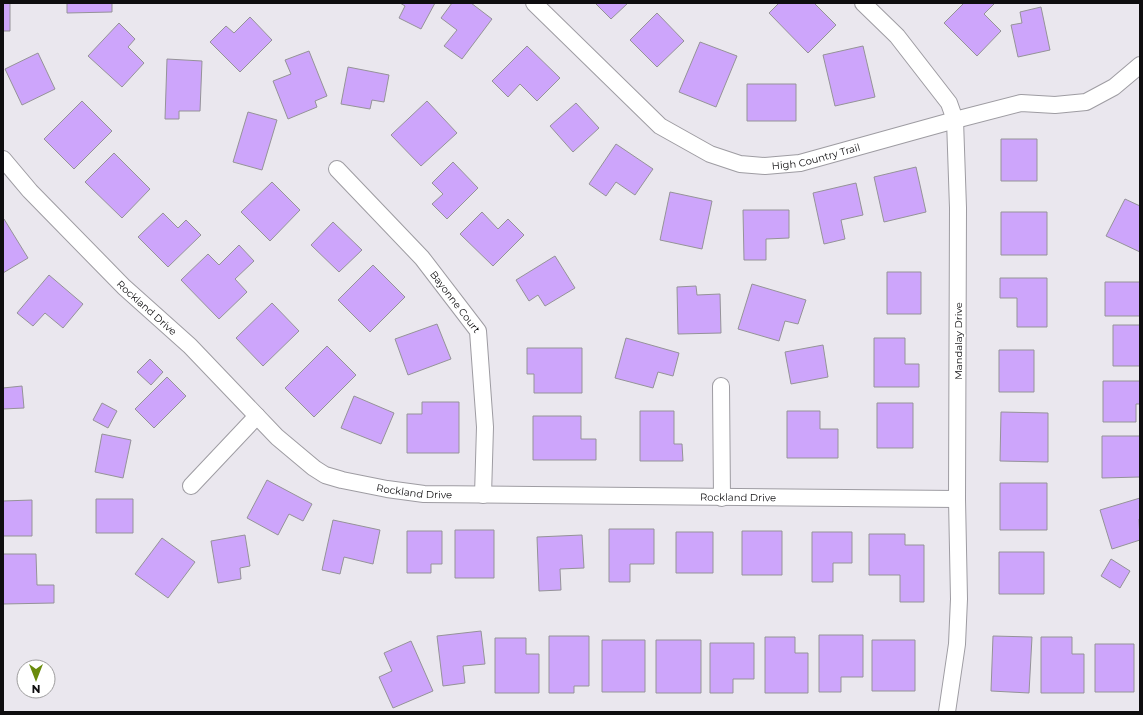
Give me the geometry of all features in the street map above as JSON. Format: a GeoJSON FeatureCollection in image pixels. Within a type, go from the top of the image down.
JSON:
{"type":"FeatureCollection","features":[{"type":"Feature","properties":{"kind":"street","name":"High Country Trail"},"geometry":{"type":"LineString","coordinates":[[534,3],[660,126],[710,154],[740,164],[765,166],[800,163],[1021,103],[1055,105],[1086,102],[1114,87],[1140,65]]}},
{"type":"Feature","properties":{"kind":"street","name":"Mandalay Drive"},"geometry":{"type":"LineString","coordinates":[[863,3],[897,36],[949,103],[955,120],[958,208],[957,499],[959,599],[957,644],[947,712]]}},
{"type":"Feature","properties":{"kind":"street","name":"Rockland Drive"},"geometry":{"type":"LineString","coordinates":[[3,159],[30,191],[124,287],[190,346],[277,437],[325,475],[364,485],[424,494],[722,498],[957,499]]}},
{"type":"Feature","properties":{"kind":"street","name":"Bayonne Court"},"geometry":{"type":"LineString","coordinates":[[336,169],[422,258],[478,331],[485,427],[483,495]]}},
{"type":"Feature","properties":{"kind":"street"},"geometry":{"type":"LineString","coordinates":[[721,386],[722,498]]}},
{"type":"Feature","properties":{"kind":"street"},"geometry":{"type":"LineString","coordinates":[[191,486],[257,416]]}},
{"type":"Feature","properties":{"kind":"building"},"geometry":{"type":"Polygon","coordinates":[[[3,3],[10,3],[10,31],[3,31],[3,3]]]}},
{"type":"Feature","properties":{"kind":"building"},"geometry":{"type":"Polygon","coordinates":[[[67,3],[112,3],[112,12],[67,13],[67,3]]]}},
{"type":"Feature","properties":{"kind":"building"},"geometry":{"type":"Polygon","coordinates":[[[400,3],[435,3],[421,29],[399,18],[405,6],[400,3]]]}},
{"type":"Feature","properties":{"kind":"building"},"geometry":{"type":"Polygon","coordinates":[[[452,3],[471,3],[492,19],[462,59],[444,46],[457,30],[441,18],[452,3]]]}},
{"type":"Feature","properties":{"kind":"building"},"geometry":{"type":"Polygon","coordinates":[[[595,3],[628,3],[611,19],[595,3]]]}},
{"type":"Feature","properties":{"kind":"building"},"geometry":{"type":"Polygon","coordinates":[[[779,3],[814,3],[836,25],[808,53],[769,13],[779,3]]]}},
{"type":"Feature","properties":{"kind":"building"},"geometry":{"type":"Polygon","coordinates":[[[964,3],[995,3],[984,14],[1001,31],[977,56],[944,23],[964,3]]]}},
{"type":"Feature","properties":{"kind":"building"},"geometry":{"type":"Polygon","coordinates":[[[1041,7],[1050,50],[1018,57],[1011,25],[1022,23],[1020,12],[1041,7]]]}},
{"type":"Feature","properties":{"kind":"building"},"geometry":{"type":"Polygon","coordinates":[[[657,13],[684,41],[657,67],[630,40],[657,13]]]}},
{"type":"Feature","properties":{"kind":"building"},"geometry":{"type":"Polygon","coordinates":[[[250,17],[272,40],[240,72],[210,42],[226,26],[234,33],[250,17]]]}},
{"type":"Feature","properties":{"kind":"building"},"geometry":{"type":"Polygon","coordinates":[[[119,23],[135,39],[128,47],[144,63],[122,87],[88,56],[119,23]]]}},
{"type":"Feature","properties":{"kind":"building"},"geometry":{"type":"Polygon","coordinates":[[[700,42],[737,56],[716,107],[679,92],[700,42]]]}},
{"type":"Feature","properties":{"kind":"building"},"geometry":{"type":"Polygon","coordinates":[[[527,46],[560,78],[537,101],[520,84],[508,97],[492,81],[527,46]]]}},
{"type":"Feature","properties":{"kind":"building"},"geometry":{"type":"Polygon","coordinates":[[[863,46],[875,97],[835,106],[823,55],[863,46]]]}},
{"type":"Feature","properties":{"kind":"building"},"geometry":{"type":"Polygon","coordinates":[[[309,51],[327,96],[315,101],[317,107],[288,119],[273,81],[291,74],[285,60],[309,51]]]}},
{"type":"Feature","properties":{"kind":"building"},"geometry":{"type":"Polygon","coordinates":[[[38,53],[55,89],[22,105],[5,69],[38,53]]]}},
{"type":"Feature","properties":{"kind":"building"},"geometry":{"type":"Polygon","coordinates":[[[167,59],[202,61],[200,111],[179,111],[179,119],[165,119],[167,59]]]}},
{"type":"Feature","properties":{"kind":"building"},"geometry":{"type":"Polygon","coordinates":[[[348,67],[389,75],[384,102],[372,100],[370,109],[341,104],[348,67]]]}},
{"type":"Feature","properties":{"kind":"building"},"geometry":{"type":"Polygon","coordinates":[[[747,84],[796,84],[796,121],[747,121],[747,84]]]}},
{"type":"Feature","properties":{"kind":"building"},"geometry":{"type":"Polygon","coordinates":[[[82,101],[112,131],[74,169],[44,139],[82,101]]]}},
{"type":"Feature","properties":{"kind":"building"},"geometry":{"type":"Polygon","coordinates":[[[427,101],[457,133],[421,166],[391,135],[427,101]]]}},
{"type":"Feature","properties":{"kind":"building"},"geometry":{"type":"Polygon","coordinates":[[[576,103],[599,128],[573,152],[550,126],[576,103]]]}},
{"type":"Feature","properties":{"kind":"building"},"geometry":{"type":"Polygon","coordinates":[[[248,112],[277,120],[262,170],[233,162],[248,112]]]}},
{"type":"Feature","properties":{"kind":"building"},"geometry":{"type":"Polygon","coordinates":[[[1001,139],[1037,139],[1037,181],[1001,181],[1001,139]]]}},
{"type":"Feature","properties":{"kind":"building"},"geometry":{"type":"Polygon","coordinates":[[[616,144],[653,169],[635,195],[616,182],[606,196],[589,184],[616,144]]]}},
{"type":"Feature","properties":{"kind":"building"},"geometry":{"type":"Polygon","coordinates":[[[114,153],[150,189],[122,218],[85,182],[114,153]]]}},
{"type":"Feature","properties":{"kind":"building"},"geometry":{"type":"Polygon","coordinates":[[[453,162],[478,188],[447,219],[432,204],[443,194],[432,183],[453,162]]]}},
{"type":"Feature","properties":{"kind":"building"},"geometry":{"type":"Polygon","coordinates":[[[916,167],[926,212],[884,222],[874,177],[916,167]]]}},
{"type":"Feature","properties":{"kind":"building"},"geometry":{"type":"Polygon","coordinates":[[[272,182],[300,210],[270,241],[241,212],[272,182]]]}},
{"type":"Feature","properties":{"kind":"building"},"geometry":{"type":"Polygon","coordinates":[[[856,183],[863,215],[841,220],[845,239],[824,244],[813,193],[856,183]]]}},
{"type":"Feature","properties":{"kind":"building"},"geometry":{"type":"Polygon","coordinates":[[[670,192],[712,201],[702,249],[660,240],[670,192]]]}},
{"type":"Feature","properties":{"kind":"building"},"geometry":{"type":"Polygon","coordinates":[[[1125,199],[1140,206],[1140,252],[1106,236],[1125,199]]]}},
{"type":"Feature","properties":{"kind":"building"},"geometry":{"type":"Polygon","coordinates":[[[743,210],[789,210],[789,238],[766,239],[766,260],[744,260],[743,210]]]}},
{"type":"Feature","properties":{"kind":"building"},"geometry":{"type":"Polygon","coordinates":[[[482,212],[498,229],[508,219],[524,235],[493,266],[460,234],[482,212]]]}},
{"type":"Feature","properties":{"kind":"building"},"geometry":{"type":"Polygon","coordinates":[[[1001,212],[1047,212],[1047,255],[1001,255],[1001,212]]]}},
{"type":"Feature","properties":{"kind":"building"},"geometry":{"type":"Polygon","coordinates":[[[163,213],[178,228],[186,220],[201,235],[168,267],[138,237],[163,213]]]}},
{"type":"Feature","properties":{"kind":"building"},"geometry":{"type":"Polygon","coordinates":[[[4,219],[28,258],[3,273],[3,220],[4,219]]]}},
{"type":"Feature","properties":{"kind":"building"},"geometry":{"type":"Polygon","coordinates":[[[333,222],[362,250],[339,272],[311,245],[333,222]]]}},
{"type":"Feature","properties":{"kind":"building"},"geometry":{"type":"Polygon","coordinates":[[[239,245],[254,261],[235,279],[247,292],[219,319],[181,280],[208,254],[219,265],[239,245]]]}},
{"type":"Feature","properties":{"kind":"building"},"geometry":{"type":"Polygon","coordinates":[[[555,256],[575,288],[545,306],[538,295],[529,301],[516,280],[555,256]]]}},
{"type":"Feature","properties":{"kind":"building"},"geometry":{"type":"Polygon","coordinates":[[[373,265],[405,297],[370,332],[338,300],[373,265]]]}},
{"type":"Feature","properties":{"kind":"building"},"geometry":{"type":"Polygon","coordinates":[[[887,272],[921,272],[921,314],[887,314],[887,272]]]}},
{"type":"Feature","properties":{"kind":"building"},"geometry":{"type":"Polygon","coordinates":[[[49,275],[83,304],[63,328],[45,313],[33,326],[17,313],[49,275]]]}},
{"type":"Feature","properties":{"kind":"building"},"geometry":{"type":"Polygon","coordinates":[[[1000,278],[1047,278],[1047,327],[1017,327],[1017,298],[1000,298],[1000,278]]]}},
{"type":"Feature","properties":{"kind":"building"},"geometry":{"type":"Polygon","coordinates":[[[1105,282],[1140,282],[1140,316],[1105,316],[1105,282]]]}},
{"type":"Feature","properties":{"kind":"building"},"geometry":{"type":"Polygon","coordinates":[[[752,284],[806,300],[798,324],[785,321],[779,341],[738,329],[752,284]]]}},
{"type":"Feature","properties":{"kind":"building"},"geometry":{"type":"Polygon","coordinates":[[[696,286],[697,295],[720,294],[721,333],[678,334],[677,287],[696,286]]]}},
{"type":"Feature","properties":{"kind":"building"},"geometry":{"type":"Polygon","coordinates":[[[272,303],[299,331],[263,366],[236,338],[272,303]]]}},
{"type":"Feature","properties":{"kind":"building"},"geometry":{"type":"Polygon","coordinates":[[[437,324],[451,359],[408,375],[395,339],[437,324]]]}},
{"type":"Feature","properties":{"kind":"building"},"geometry":{"type":"Polygon","coordinates":[[[1113,325],[1140,325],[1140,366],[1113,366],[1113,325]]]}},
{"type":"Feature","properties":{"kind":"building"},"geometry":{"type":"Polygon","coordinates":[[[626,338],[679,353],[673,376],[658,372],[653,388],[615,378],[626,338]]]}},
{"type":"Feature","properties":{"kind":"building"},"geometry":{"type":"Polygon","coordinates":[[[874,338],[905,338],[905,364],[919,364],[919,387],[874,387],[874,338]]]}},
{"type":"Feature","properties":{"kind":"building"},"geometry":{"type":"Polygon","coordinates":[[[823,345],[828,377],[791,384],[785,352],[823,345]]]}},
{"type":"Feature","properties":{"kind":"building"},"geometry":{"type":"Polygon","coordinates":[[[327,346],[356,375],[314,417],[285,388],[327,346]]]}},
{"type":"Feature","properties":{"kind":"building"},"geometry":{"type":"Polygon","coordinates":[[[527,348],[582,348],[582,393],[534,393],[534,374],[527,374],[527,348]]]}},
{"type":"Feature","properties":{"kind":"building"},"geometry":{"type":"Polygon","coordinates":[[[999,350],[1034,350],[1034,392],[999,392],[999,350]]]}},
{"type":"Feature","properties":{"kind":"building"},"geometry":{"type":"Polygon","coordinates":[[[150,359],[163,372],[151,385],[137,372],[150,359]]]}},
{"type":"Feature","properties":{"kind":"building"},"geometry":{"type":"Polygon","coordinates":[[[167,377],[186,396],[154,428],[135,409],[167,377]]]}},
{"type":"Feature","properties":{"kind":"building"},"geometry":{"type":"Polygon","coordinates":[[[1103,381],[1140,381],[1140,404],[1136,404],[1136,422],[1103,422],[1103,381]]]}},
{"type":"Feature","properties":{"kind":"building"},"geometry":{"type":"Polygon","coordinates":[[[22,386],[24,408],[3,409],[3,388],[22,386]]]}},
{"type":"Feature","properties":{"kind":"building"},"geometry":{"type":"Polygon","coordinates":[[[354,396],[394,413],[381,444],[341,428],[354,396]]]}},
{"type":"Feature","properties":{"kind":"building"},"geometry":{"type":"Polygon","coordinates":[[[422,402],[459,402],[459,453],[407,453],[407,414],[422,414],[422,402]]]}},
{"type":"Feature","properties":{"kind":"building"},"geometry":{"type":"Polygon","coordinates":[[[102,403],[117,411],[108,428],[93,420],[102,403]]]}},
{"type":"Feature","properties":{"kind":"building"},"geometry":{"type":"Polygon","coordinates":[[[877,403],[913,403],[913,448],[877,448],[877,403]]]}},
{"type":"Feature","properties":{"kind":"building"},"geometry":{"type":"Polygon","coordinates":[[[640,411],[674,411],[674,444],[682,444],[683,461],[640,461],[640,411]]]}},
{"type":"Feature","properties":{"kind":"building"},"geometry":{"type":"Polygon","coordinates":[[[787,411],[820,411],[820,429],[838,429],[838,458],[787,458],[787,411]]]}},
{"type":"Feature","properties":{"kind":"building"},"geometry":{"type":"Polygon","coordinates":[[[1001,412],[1048,413],[1048,462],[1000,461],[1001,412]]]}},
{"type":"Feature","properties":{"kind":"building"},"geometry":{"type":"Polygon","coordinates":[[[533,416],[581,416],[581,439],[596,439],[596,460],[533,460],[533,416]]]}},
{"type":"Feature","properties":{"kind":"building"},"geometry":{"type":"Polygon","coordinates":[[[102,434],[131,440],[123,478],[95,472],[102,434]]]}},
{"type":"Feature","properties":{"kind":"building"},"geometry":{"type":"Polygon","coordinates":[[[1102,436],[1140,436],[1140,477],[1102,478],[1102,436]]]}},
{"type":"Feature","properties":{"kind":"building"},"geometry":{"type":"Polygon","coordinates":[[[267,480],[312,504],[303,521],[289,514],[278,535],[247,518],[267,480]]]}},
{"type":"Feature","properties":{"kind":"building"},"geometry":{"type":"Polygon","coordinates":[[[1000,483],[1047,483],[1047,530],[1000,530],[1000,483]]]}},
{"type":"Feature","properties":{"kind":"building"},"geometry":{"type":"Polygon","coordinates":[[[1140,498],[1140,540],[1112,549],[1100,510],[1140,498]]]}},
{"type":"Feature","properties":{"kind":"building"},"geometry":{"type":"Polygon","coordinates":[[[96,499],[133,499],[133,533],[96,533],[96,499]]]}},
{"type":"Feature","properties":{"kind":"building"},"geometry":{"type":"Polygon","coordinates":[[[32,500],[32,536],[3,536],[3,501],[32,500]]]}},
{"type":"Feature","properties":{"kind":"building"},"geometry":{"type":"Polygon","coordinates":[[[333,520],[380,530],[373,564],[344,557],[340,574],[322,570],[333,520]]]}},
{"type":"Feature","properties":{"kind":"building"},"geometry":{"type":"Polygon","coordinates":[[[609,529],[654,529],[654,564],[630,564],[630,582],[609,582],[609,529]]]}},
{"type":"Feature","properties":{"kind":"building"},"geometry":{"type":"Polygon","coordinates":[[[455,530],[494,530],[494,578],[455,578],[455,530]]]}},
{"type":"Feature","properties":{"kind":"building"},"geometry":{"type":"Polygon","coordinates":[[[407,531],[442,531],[442,564],[431,564],[431,573],[407,573],[407,531]]]}},
{"type":"Feature","properties":{"kind":"building"},"geometry":{"type":"Polygon","coordinates":[[[742,531],[782,531],[782,575],[742,575],[742,531]]]}},
{"type":"Feature","properties":{"kind":"building"},"geometry":{"type":"Polygon","coordinates":[[[676,532],[713,532],[713,573],[676,573],[676,532]]]}},
{"type":"Feature","properties":{"kind":"building"},"geometry":{"type":"Polygon","coordinates":[[[812,532],[852,532],[852,563],[833,563],[833,582],[812,582],[812,532]]]}},
{"type":"Feature","properties":{"kind":"building"},"geometry":{"type":"Polygon","coordinates":[[[869,534],[905,534],[905,545],[924,545],[924,602],[900,602],[900,575],[869,575],[869,534]]]}},
{"type":"Feature","properties":{"kind":"building"},"geometry":{"type":"Polygon","coordinates":[[[245,535],[250,566],[240,568],[241,579],[218,583],[211,541],[245,535]]]}},
{"type":"Feature","properties":{"kind":"building"},"geometry":{"type":"Polygon","coordinates":[[[582,535],[584,568],[560,569],[561,590],[539,591],[537,537],[582,535]]]}},
{"type":"Feature","properties":{"kind":"building"},"geometry":{"type":"Polygon","coordinates":[[[162,538],[195,562],[168,598],[135,574],[162,538]]]}},
{"type":"Feature","properties":{"kind":"building"},"geometry":{"type":"Polygon","coordinates":[[[999,552],[1044,552],[1044,594],[999,594],[999,552]]]}},
{"type":"Feature","properties":{"kind":"building"},"geometry":{"type":"Polygon","coordinates":[[[3,554],[36,554],[37,585],[54,585],[54,603],[3,604],[3,554]]]}},
{"type":"Feature","properties":{"kind":"building"},"geometry":{"type":"Polygon","coordinates":[[[1111,559],[1130,571],[1120,588],[1101,576],[1111,559]]]}},
{"type":"Feature","properties":{"kind":"building"},"geometry":{"type":"Polygon","coordinates":[[[481,631],[485,664],[463,666],[465,683],[443,686],[437,636],[481,631]]]}},
{"type":"Feature","properties":{"kind":"building"},"geometry":{"type":"Polygon","coordinates":[[[819,635],[863,635],[863,677],[841,677],[841,692],[819,692],[819,635]]]}},
{"type":"Feature","properties":{"kind":"building"},"geometry":{"type":"Polygon","coordinates":[[[549,636],[589,636],[589,686],[574,686],[574,693],[549,693],[549,636]]]}},
{"type":"Feature","properties":{"kind":"building"},"geometry":{"type":"Polygon","coordinates":[[[993,636],[1032,637],[1029,693],[991,691],[993,636]]]}},
{"type":"Feature","properties":{"kind":"building"},"geometry":{"type":"Polygon","coordinates":[[[765,637],[795,637],[795,653],[808,653],[808,693],[765,693],[765,637]]]}},
{"type":"Feature","properties":{"kind":"building"},"geometry":{"type":"Polygon","coordinates":[[[1041,637],[1072,637],[1072,654],[1084,654],[1084,693],[1041,693],[1041,637]]]}},
{"type":"Feature","properties":{"kind":"building"},"geometry":{"type":"Polygon","coordinates":[[[495,638],[526,638],[526,654],[539,654],[539,693],[495,693],[495,638]]]}},
{"type":"Feature","properties":{"kind":"building"},"geometry":{"type":"Polygon","coordinates":[[[602,640],[645,640],[645,692],[602,692],[602,640]]]}},
{"type":"Feature","properties":{"kind":"building"},"geometry":{"type":"Polygon","coordinates":[[[656,640],[701,640],[701,693],[656,693],[656,640]]]}},
{"type":"Feature","properties":{"kind":"building"},"geometry":{"type":"Polygon","coordinates":[[[872,640],[915,640],[915,691],[872,691],[872,640]]]}},
{"type":"Feature","properties":{"kind":"building"},"geometry":{"type":"Polygon","coordinates":[[[411,641],[433,691],[393,708],[379,677],[392,671],[384,653],[411,641]]]}},
{"type":"Feature","properties":{"kind":"building"},"geometry":{"type":"Polygon","coordinates":[[[710,643],[754,643],[754,679],[733,679],[733,693],[710,693],[710,643]]]}},
{"type":"Feature","properties":{"kind":"building"},"geometry":{"type":"Polygon","coordinates":[[[1095,644],[1134,644],[1134,692],[1095,692],[1095,644]]]}}]}
